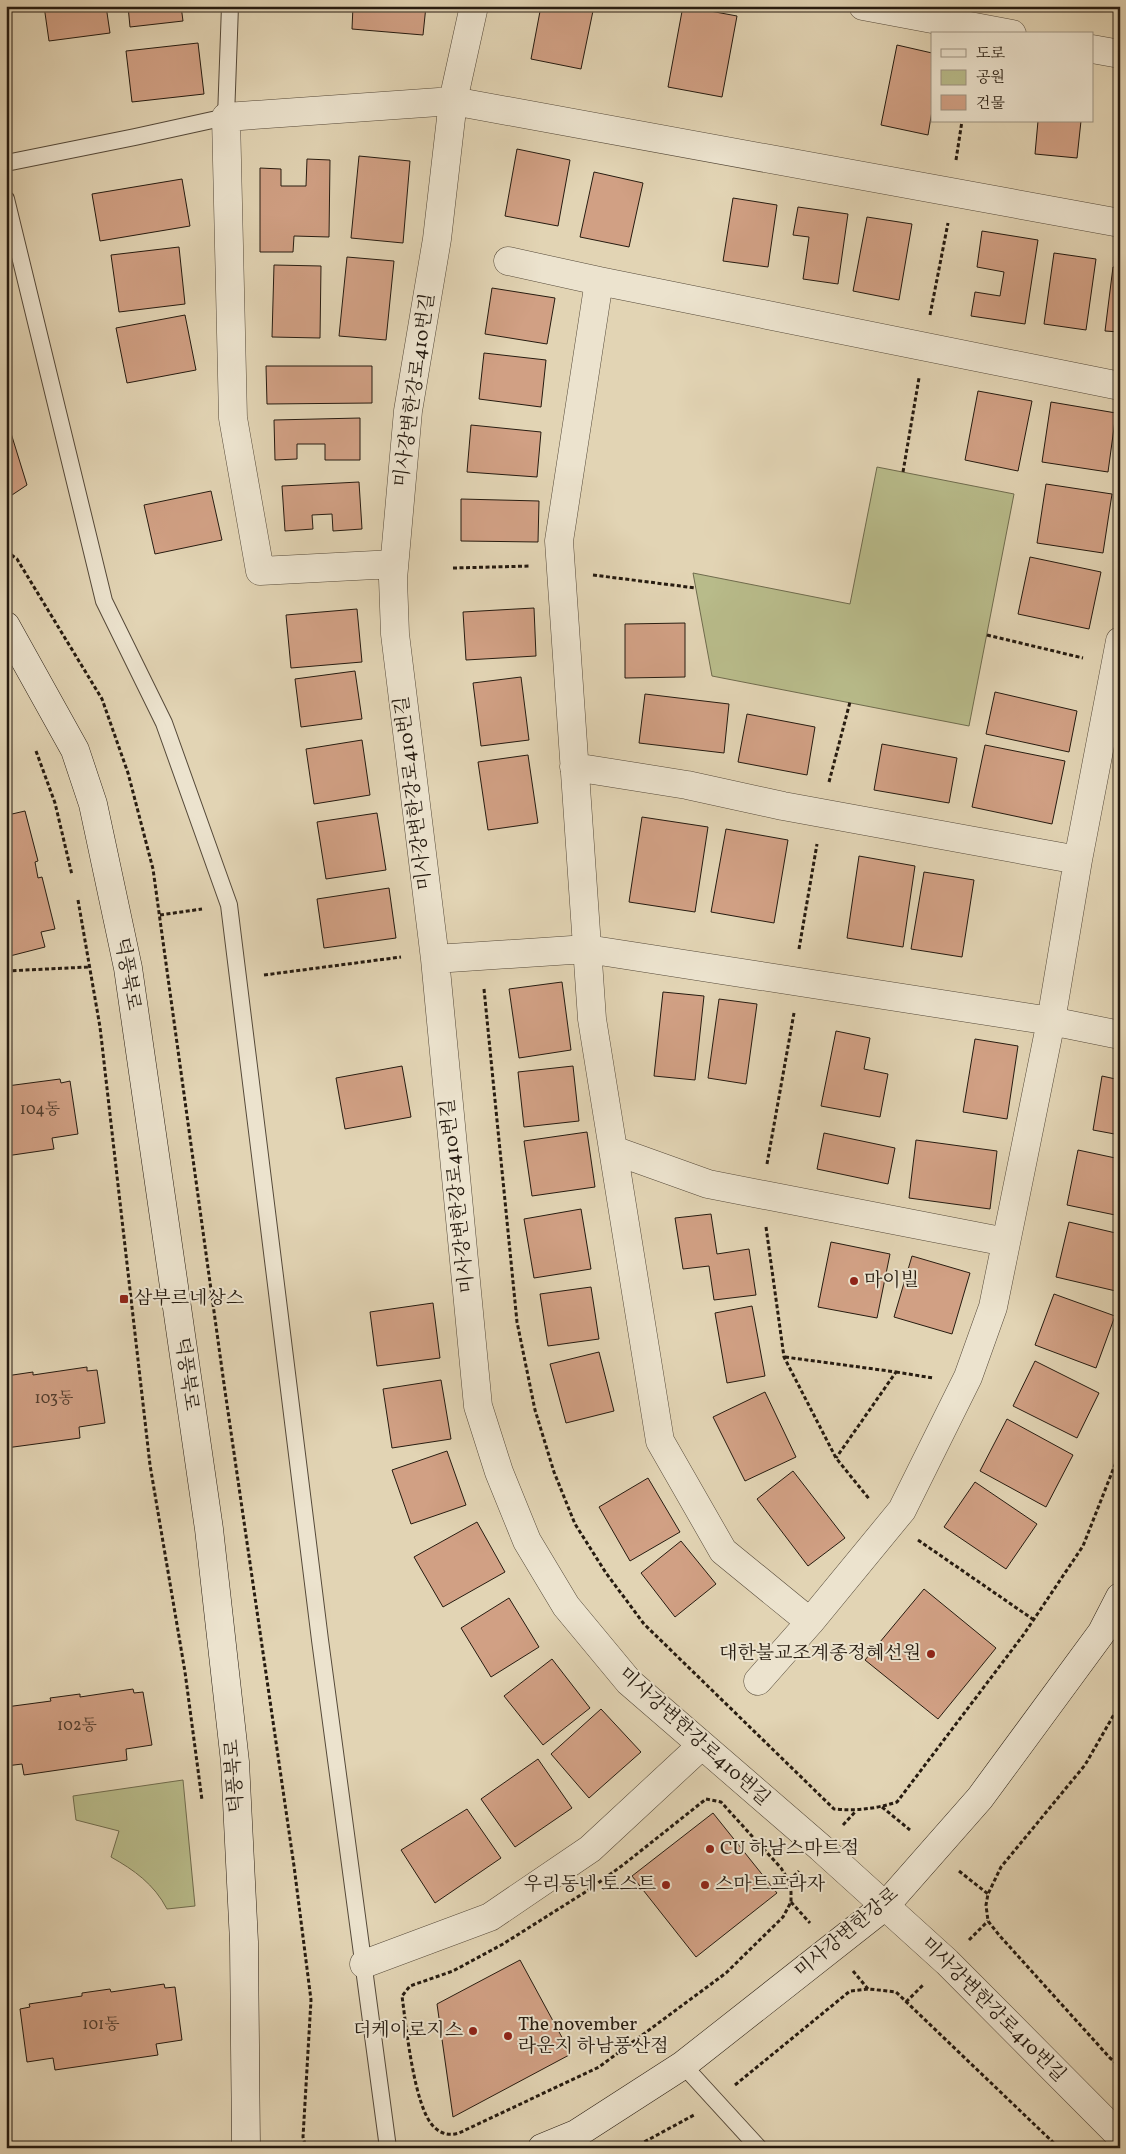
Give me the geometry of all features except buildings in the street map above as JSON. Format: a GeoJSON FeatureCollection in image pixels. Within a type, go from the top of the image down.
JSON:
{"type":"FeatureCollection","features":[{"type":"Feature","properties":{"kind":"street","name":"미사강변한강로410번길"},"geometry":{"type":"LineString","coordinates":[[474,6],[453,101],[436,239],[408,411],[394,564],[395,634],[422,957],[478,1406],[499,1472],[527,1541],[566,1606],[629,1682],[821,1848],[947,1962],[1120,2136]]}},
{"type":"Feature","properties":{"kind":"street"},"geometry":{"type":"LineString","coordinates":[[863,6],[1001,32]]}},
{"type":"Feature","properties":{"kind":"street"},"geometry":{"type":"LineString","coordinates":[[1094,48],[1120,54]]}},
{"type":"Feature","properties":{"kind":"street"},"geometry":{"type":"LineString","coordinates":[[394,564],[260,571],[233,418],[226,117],[453,101],[1120,222]]}},
{"type":"Feature","properties":{"kind":"street"},"geometry":{"type":"LineString","coordinates":[[508,261],[1120,386]]}},
{"type":"Feature","properties":{"kind":"street"},"geometry":{"type":"LineString","coordinates":[[599,280],[559,541],[592,1019],[660,1441],[723,1551],[810,1622]]}},
{"type":"Feature","properties":{"kind":"street","name":"덕풍북로"},"geometry":{"type":"LineString","coordinates":[[6,626],[75,750],[93,804],[128,968],[209,1529],[235,1762],[244,1942],[246,2148]]}},
{"type":"Feature","properties":{"kind":"street"},"geometry":{"type":"LineString","coordinates":[[758,1682],[902,1510],[968,1377],[993,1307],[1051,1021],[1078,860],[1120,641]]}},
{"type":"Feature","properties":{"kind":"street"},"geometry":{"type":"LineString","coordinates":[[574,767],[687,786],[783,806],[1078,860]]}},
{"type":"Feature","properties":{"kind":"street"},"geometry":{"type":"LineString","coordinates":[[422,957],[587,949],[1051,1021],[1120,1035]]}},
{"type":"Feature","properties":{"kind":"street"},"geometry":{"type":"LineString","coordinates":[[613,1150],[708,1184],[1006,1242]]}},
{"type":"Feature","properties":{"kind":"street","name":"미사강변한강로"},"geometry":{"type":"LineString","coordinates":[[542,2148],[576,2134],[683,2065],[884,1906],[980,1798],[1102,1632],[1120,1597]]}},
{"type":"Feature","properties":{"kind":"street"},"geometry":{"type":"LineString","coordinates":[[364,1964],[490,1917],[590,1850],[701,1746]]}},
{"type":"Feature","properties":{"kind":"lane"},"geometry":{"type":"LineString","coordinates":[[6,163],[135,138],[226,117],[230,6]]}},
{"type":"Feature","properties":{"kind":"lane"},"geometry":{"type":"LineString","coordinates":[[6,199],[104,601],[164,723],[229,905],[320,1640],[388,2148]]}},
{"type":"Feature","properties":{"kind":"lane"},"geometry":{"type":"LineString","coordinates":[[683,2065],[759,2148]]}},
{"type":"Feature","properties":{"kind":"path"},"geometry":{"type":"LineString","coordinates":[[903,472],[924,346],[948,229],[962,122]]}},
{"type":"Feature","properties":{"kind":"path"},"geometry":{"type":"LineString","coordinates":[[987,635],[1091,660]]}},
{"type":"Feature","properties":{"kind":"path"},"geometry":{"type":"LineString","coordinates":[[828,787],[850,702]]}},
{"type":"Feature","properties":{"kind":"path"},"geometry":{"type":"LineString","coordinates":[[32,744],[54,802],[74,881]]}},
{"type":"Feature","properties":{"kind":"path"},"geometry":{"type":"LineString","coordinates":[[799,954],[800,936],[818,839]]}},
{"type":"Feature","properties":{"kind":"path"},"geometry":{"type":"LineString","coordinates":[[76,890],[100,1027],[150,1465],[185,1672],[203,1809]]}},
{"type":"Feature","properties":{"kind":"path"},"geometry":{"type":"LineString","coordinates":[[160,915],[229,905]]}},
{"type":"Feature","properties":{"kind":"path"},"geometry":{"type":"LineString","coordinates":[[238,979],[422,957]]}},
{"type":"Feature","properties":{"kind":"path"},"geometry":{"type":"LineString","coordinates":[[6,971],[89,967]]}},
{"type":"Feature","properties":{"kind":"path"},"geometry":{"type":"LineString","coordinates":[[484,988],[517,1322],[535,1410],[554,1472],[575,1524],[606,1573],[644,1624],[834,1809],[857,1811],[882,1807],[897,1802],[1034,1620],[1083,1546],[1120,1452]]}},
{"type":"Feature","properties":{"kind":"path"},"geometry":{"type":"LineString","coordinates":[[765,1172],[794,1011]]}},
{"type":"Feature","properties":{"kind":"path"},"geometry":{"type":"LineString","coordinates":[[764,1218],[784,1356],[836,1458],[863,1494],[876,1505]]}},
{"type":"Feature","properties":{"kind":"path"},"geometry":{"type":"LineString","coordinates":[[784,1356],[940,1379]]}},
{"type":"Feature","properties":{"kind":"path"},"geometry":{"type":"LineString","coordinates":[[836,1458],[896,1372]]}},
{"type":"Feature","properties":{"kind":"path"},"geometry":{"type":"LineString","coordinates":[[916,1539],[1034,1620]]}},
{"type":"Feature","properties":{"kind":"path"},"geometry":{"type":"LineString","coordinates":[[1120,1704],[1085,1765],[1001,1867],[988,1894],[986,1905],[988,1921],[1104,2051],[1120,2066]]}},
{"type":"Feature","properties":{"kind":"path"},"geometry":{"type":"LineString","coordinates":[[706,1799],[721,1802],[781,1868],[789,1881],[791,1902],[784,1917],[777,1924],[726,1973],[599,2067],[459,2133],[445,2134],[434,2127],[429,2120],[418,2094],[402,1996],[410,1986],[453,1971],[503,1944],[623,1866],[706,1799]]}},
{"type":"Feature","properties":{"kind":"path"},"geometry":{"type":"LineString","coordinates":[[633,2148],[715,2102],[766,2058],[850,1991],[869,1989],[896,1992],[1059,2148]]}},
{"type":"Feature","properties":{"kind":"green space"},"geometry":{"type":"Polygon","coordinates":[[[877,467],[1014,494],[969,726],[712,676],[693,573],[850,604],[877,467]]]}},
{"type":"Feature","properties":{"kind":"green space"},"geometry":{"type":"Polygon","coordinates":[[[183,1780],[195,1906],[167,1909],[156,1892],[143,1878],[111,1857],[119,1831],[76,1820],[73,1796],[183,1780]]]}},
{"type":"Feature","properties":{"kind":"place","name":"마이빌"},"geometry":{"type":"Point","coordinates":[854,1281]}},
{"type":"Feature","properties":{"kind":"place","name":"삼부르네상스"},"geometry":{"type":"Point","coordinates":[124,1299]}},
{"type":"Feature","properties":{"kind":"place","name":"대한불교조계종정혜선원"},"geometry":{"type":"Point","coordinates":[931,1654]}},
{"type":"Feature","properties":{"kind":"place","name":"CU 하남스마트점"},"geometry":{"type":"Point","coordinates":[710,1849]}},
{"type":"Feature","properties":{"kind":"place","name":"우리동네 토스트"},"geometry":{"type":"Point","coordinates":[666,1885]}},
{"type":"Feature","properties":{"kind":"place","name":"스마트프라자"},"geometry":{"type":"Point","coordinates":[705,1885]}},
{"type":"Feature","properties":{"kind":"place","name":"더케이로지스"},"geometry":{"type":"Point","coordinates":[473,2031]}},
{"type":"Feature","properties":{"kind":"place","name":"The november 라운지 하남풍산점"},"geometry":{"type":"Point","coordinates":[508,2036]}}]}
